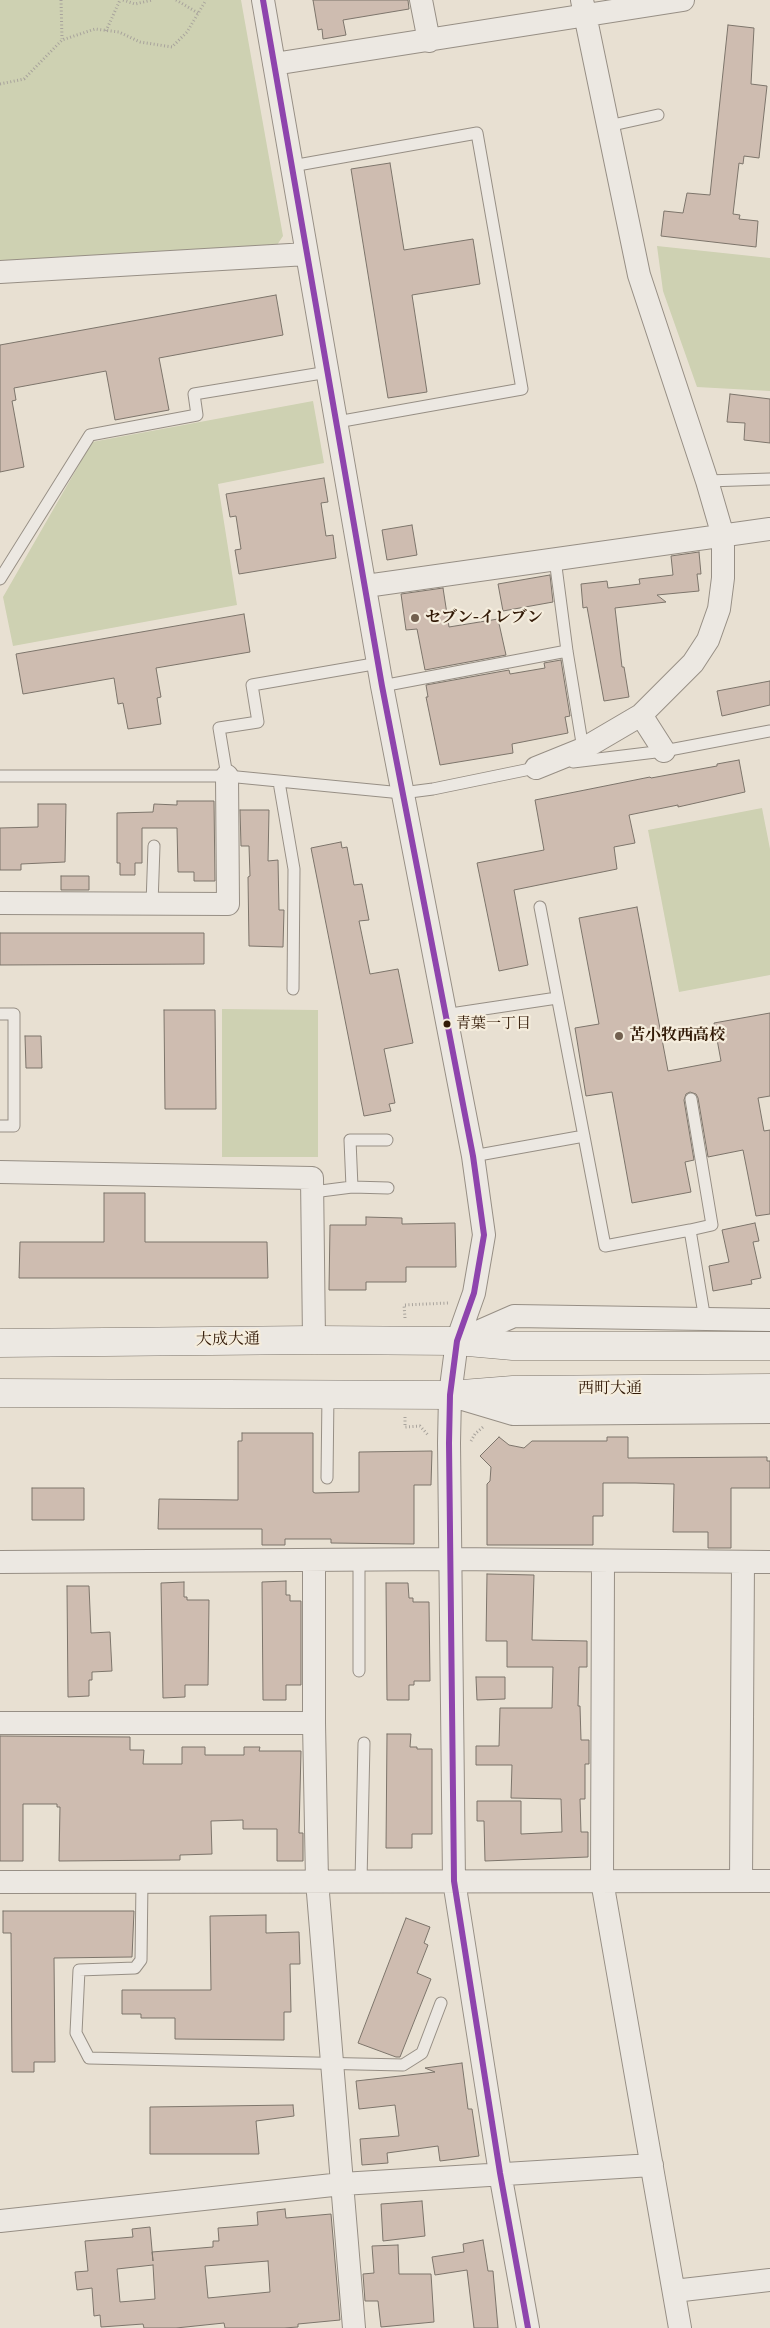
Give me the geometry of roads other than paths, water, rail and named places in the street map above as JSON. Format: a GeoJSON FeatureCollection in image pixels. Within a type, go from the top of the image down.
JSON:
{"type":"FeatureCollection","features":[{"type":"Feature","properties":{"kind":"street"},"geometry":{"type":"LineString","coordinates":[[263,0],[382,686],[444,1015],[473,1156],[484,1235],[474,1293],[457,1341],[450,1395],[454,1881],[500,2173],[528,2328]]}},
{"type":"Feature","properties":{"kind":"street"},"geometry":{"type":"LineString","coordinates":[[421,0],[429,40]]}},
{"type":"Feature","properties":{"kind":"street"},"geometry":{"type":"LineString","coordinates":[[274,64],[429,40],[583,7],[683,0]]}},
{"type":"Feature","properties":{"kind":"street"},"geometry":{"type":"LineString","coordinates":[[536,768],[583,749],[641,715],[693,663],[708,640],[719,609],[723,578],[723,536],[640,275],[583,7]]}},
{"type":"Feature","properties":{"kind":"street"},"geometry":{"type":"LineString","coordinates":[[0,272],[307,254]]}},
{"type":"Feature","properties":{"kind":"street"},"geometry":{"type":"LineString","coordinates":[[366,586],[770,529]]}},
{"type":"Feature","properties":{"kind":"street"},"geometry":{"type":"LineString","coordinates":[[641,715],[664,751]]}},
{"type":"Feature","properties":{"kind":"street"},"geometry":{"type":"LineString","coordinates":[[0,903],[228,904],[227,776]]}},
{"type":"Feature","properties":{"kind":"street"},"geometry":{"type":"LineString","coordinates":[[0,1172],[312,1178],[314,1340]]}},
{"type":"Feature","properties":{"kind":"street"},"geometry":{"type":"LineString","coordinates":[[457,1341],[514,1316],[770,1320]]}},
{"type":"Feature","properties":{"kind":"street","name":"大成大通"},"geometry":{"type":"LineString","coordinates":[[0,1343],[314,1340],[457,1341]]}},
{"type":"Feature","properties":{"kind":"street"},"geometry":{"type":"LineString","coordinates":[[457,1341],[513,1346],[770,1346]]}},
{"type":"Feature","properties":{"kind":"street","name":"西町大通"},"geometry":{"type":"LineString","coordinates":[[450,1395],[513,1390],[770,1388]]}},
{"type":"Feature","properties":{"kind":"street"},"geometry":{"type":"LineString","coordinates":[[0,1392],[450,1395],[513,1414],[770,1412]]}},
{"type":"Feature","properties":{"kind":"street"},"geometry":{"type":"LineString","coordinates":[[0,1562],[450,1559],[602,1562],[770,1562]]}},
{"type":"Feature","properties":{"kind":"street"},"geometry":{"type":"LineString","coordinates":[[314,1560],[314,1723],[317,1881],[354,2328]]}},
{"type":"Feature","properties":{"kind":"street"},"geometry":{"type":"LineString","coordinates":[[602,1562],[602,1881],[680,2328]]}},
{"type":"Feature","properties":{"kind":"street"},"geometry":{"type":"LineString","coordinates":[[741,1881],[743,1562]]}},
{"type":"Feature","properties":{"kind":"street"},"geometry":{"type":"LineString","coordinates":[[0,1723],[314,1723]]}},
{"type":"Feature","properties":{"kind":"street"},"geometry":{"type":"LineString","coordinates":[[0,1882],[770,1881]]}},
{"type":"Feature","properties":{"kind":"street"},"geometry":{"type":"LineString","coordinates":[[0,2221],[342,2184],[652,2165]]}},
{"type":"Feature","properties":{"kind":"street"},"geometry":{"type":"LineString","coordinates":[[674,2291],[770,2280]]}},
{"type":"Feature","properties":{"kind":"lane"},"geometry":{"type":"LineString","coordinates":[[608,126],[658,115]]}},
{"type":"Feature","properties":{"kind":"lane"},"geometry":{"type":"LineString","coordinates":[[292,166],[477,133],[522,389],[337,422]]}},
{"type":"Feature","properties":{"kind":"lane"},"geometry":{"type":"LineString","coordinates":[[0,579],[90,435],[197,415],[194,394],[328,372]]}},
{"type":"Feature","properties":{"kind":"lane"},"geometry":{"type":"LineString","coordinates":[[707,481],[770,479]]}},
{"type":"Feature","properties":{"kind":"lane"},"geometry":{"type":"LineString","coordinates":[[555,560],[583,749]]}},
{"type":"Feature","properties":{"kind":"lane"},"geometry":{"type":"LineString","coordinates":[[382,686],[567,651]]}},
{"type":"Feature","properties":{"kind":"lane"},"geometry":{"type":"LineString","coordinates":[[227,776],[219,728],[258,722],[252,685],[379,663]]}},
{"type":"Feature","properties":{"kind":"lane"},"geometry":{"type":"LineString","coordinates":[[0,776],[227,776],[402,793],[433,789],[595,758],[664,751],[770,731]]}},
{"type":"Feature","properties":{"kind":"lane"},"geometry":{"type":"LineString","coordinates":[[279,782],[294,869],[293,990]]}},
{"type":"Feature","properties":{"kind":"lane"},"geometry":{"type":"LineString","coordinates":[[152,904],[154,846]]}},
{"type":"Feature","properties":{"kind":"lane"},"geometry":{"type":"LineString","coordinates":[[540,907],[605,1246],[712,1225],[691,1099]]}},
{"type":"Feature","properties":{"kind":"lane"},"geometry":{"type":"LineString","coordinates":[[444,1015],[557,998]]}},
{"type":"Feature","properties":{"kind":"lane"},"geometry":{"type":"LineString","coordinates":[[0,1014],[14,1014],[14,1126],[0,1126]]}},
{"type":"Feature","properties":{"kind":"lane"},"geometry":{"type":"LineString","coordinates":[[473,1156],[584,1136]]}},
{"type":"Feature","properties":{"kind":"lane"},"geometry":{"type":"LineString","coordinates":[[352,1187],[350,1140],[387,1140]]}},
{"type":"Feature","properties":{"kind":"lane"},"geometry":{"type":"LineString","coordinates":[[313,1192],[352,1187],[388,1188]]}},
{"type":"Feature","properties":{"kind":"lane"},"geometry":{"type":"LineString","coordinates":[[690,1230],[705,1320]]}},
{"type":"Feature","properties":{"kind":"lane"},"geometry":{"type":"LineString","coordinates":[[327,1478],[328,1394]]}},
{"type":"Feature","properties":{"kind":"lane"},"geometry":{"type":"LineString","coordinates":[[359,1560],[359,1671]]}},
{"type":"Feature","properties":{"kind":"lane"},"geometry":{"type":"LineString","coordinates":[[361,1881],[364,1743]]}},
{"type":"Feature","properties":{"kind":"lane"},"geometry":{"type":"LineString","coordinates":[[142,1881],[141,1960],[134,1968],[79,1970],[76,2033],[89,2058],[403,2064],[422,2053],[442,2003]]}},
{"type":"Feature","properties":{"kind":"place","name":"セブン-イレブン"},"geometry":{"type":"Point","coordinates":[415,618]}},
{"type":"Feature","properties":{"kind":"place","name":"青葉一丁目"},"geometry":{"type":"Point","coordinates":[447,1024]}},
{"type":"Feature","properties":{"kind":"place","name":"苫小牧西高校"},"geometry":{"type":"Point","coordinates":[619,1036]}}]}
